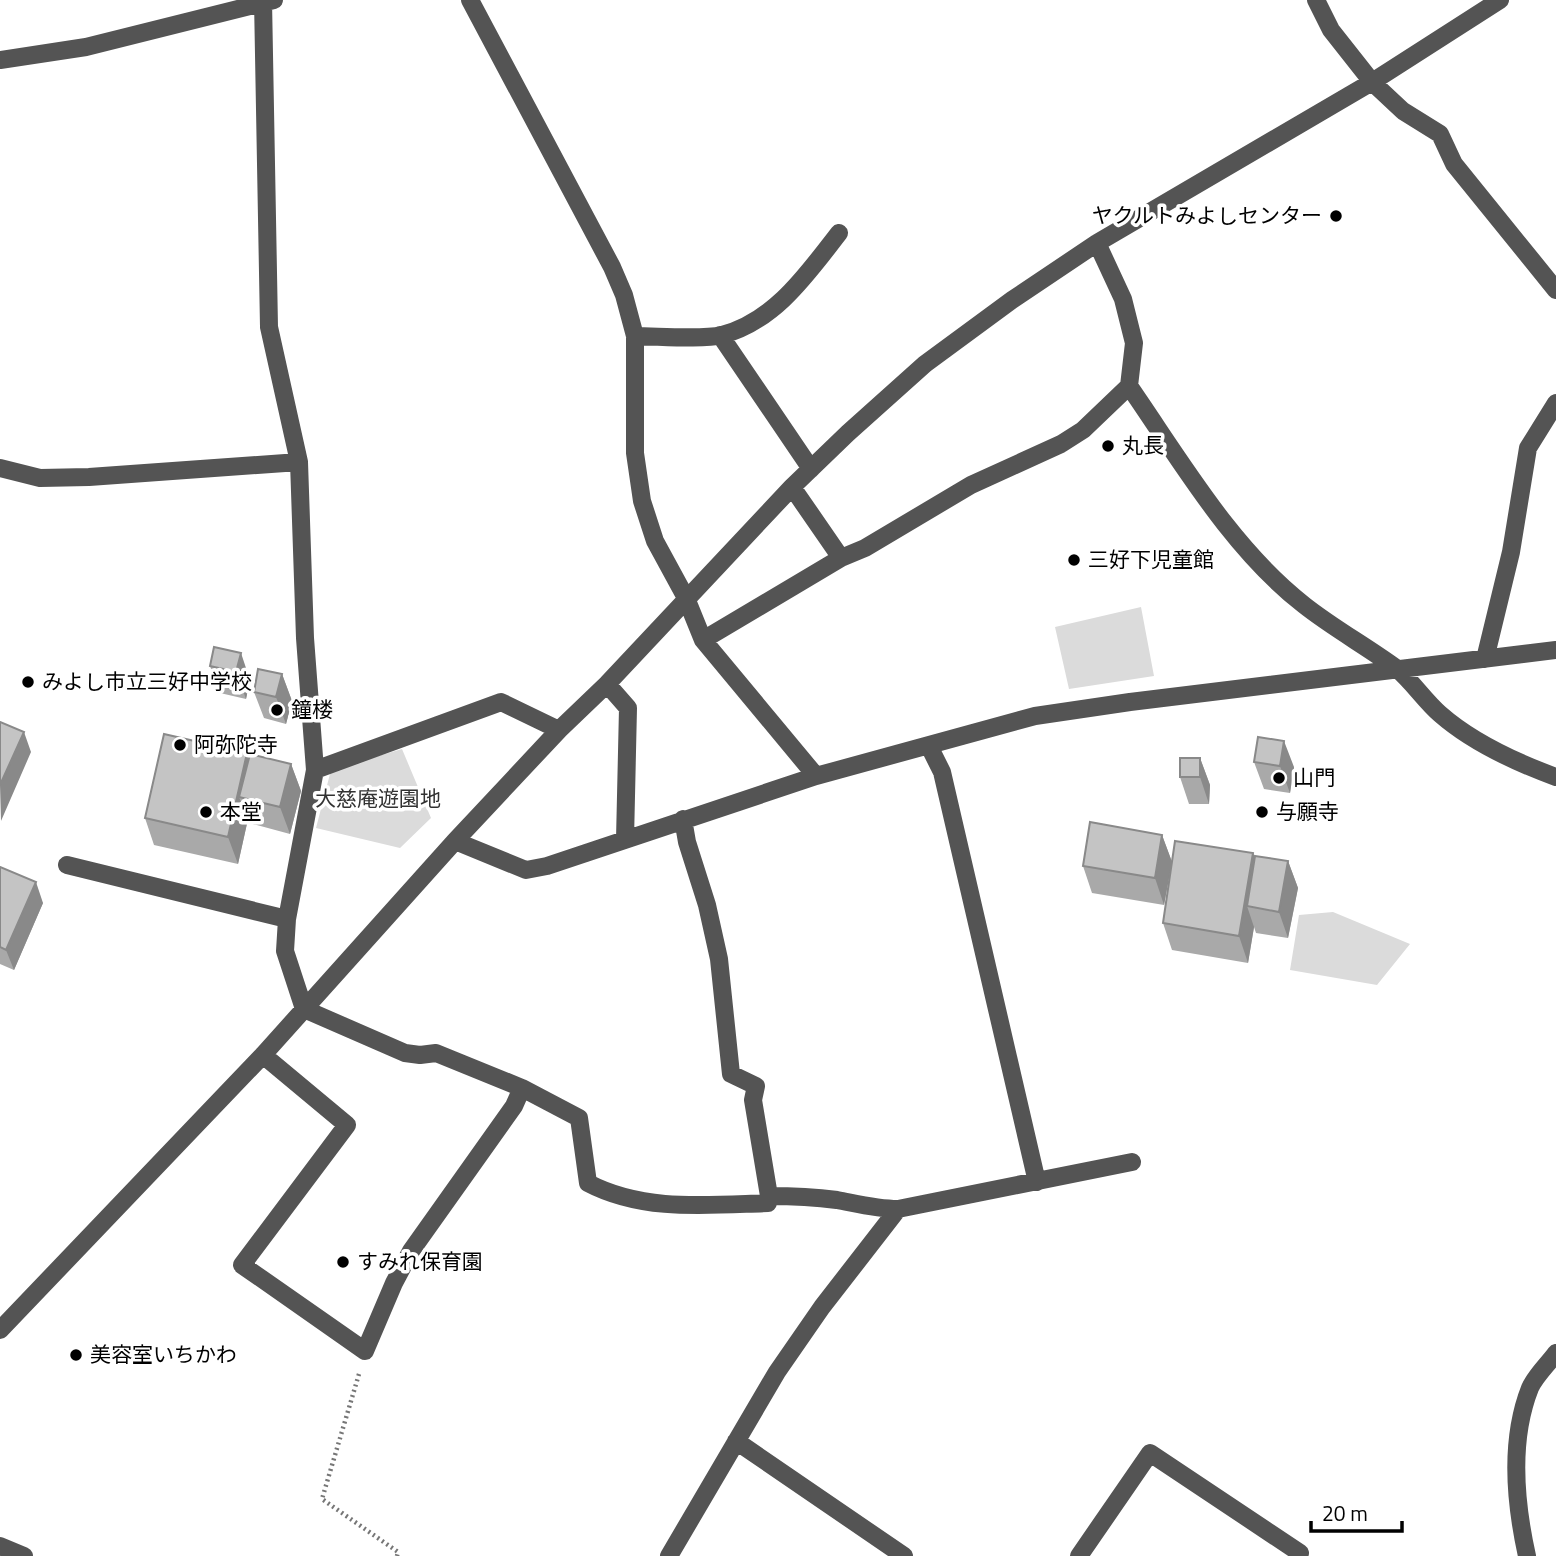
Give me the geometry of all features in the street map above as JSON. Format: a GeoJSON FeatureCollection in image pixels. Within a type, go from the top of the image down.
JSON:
{"type":"FeatureCollection","features":[{"type":"Feature","properties":{"kind":"street"},"geometry":{"type":"LineString","coordinates":[[470,0],[612,267],[624,295],[635,336],[635,453],[642,501],[655,541],[686,598],[703,640],[816,776]]}},
{"type":"Feature","properties":{"kind":"street"},"geometry":{"type":"LineString","coordinates":[[1316,0],[1331,30],[1372,82],[1403,111],[1440,134],[1454,164],[1472,189],[1556,289]]}},
{"type":"Feature","properties":{"kind":"street"},"geometry":{"type":"LineString","coordinates":[[0,1330],[263,1055],[454,841],[559,730],[607,684],[792,487],[925,364],[1097,243],[1372,82],[1500,0]]}},
{"type":"Feature","properties":{"kind":"street"},"geometry":{"type":"LineString","coordinates":[[0,60],[86,47],[267,1],[269,327],[299,462],[305,638],[315,769],[287,919],[285,951],[304,1009],[405,1054],[436,1053],[522,1088],[579,1118],[588,1183],[610,1195],[677,1206],[768,1203],[753,1100],[756,1086],[731,1073],[719,959],[683,819]]}},
{"type":"Feature","properties":{"kind":"street"},"geometry":{"type":"LineString","coordinates":[[635,336],[720,335],[749,324],[793,292],[839,233]]}},
{"type":"Feature","properties":{"kind":"street"},"geometry":{"type":"LineString","coordinates":[[703,640],[971,485],[1060,444],[1083,430],[1129,386],[1134,343],[1123,299],[1097,243]]}},
{"type":"Feature","properties":{"kind":"street"},"geometry":{"type":"LineString","coordinates":[[720,335],[811,469]]}},
{"type":"Feature","properties":{"kind":"street"},"geometry":{"type":"LineString","coordinates":[[1129,386],[1213,510],[1254,556],[1303,604],[1398,670],[1440,715],[1472,737],[1521,765],[1556,777]]}},
{"type":"Feature","properties":{"kind":"street"},"geometry":{"type":"LineString","coordinates":[[1485,659],[1511,552],[1528,448],[1556,403]]}},
{"type":"Feature","properties":{"kind":"street"},"geometry":{"type":"LineString","coordinates":[[0,468],[40,478],[299,462]]}},
{"type":"Feature","properties":{"kind":"street"},"geometry":{"type":"LineString","coordinates":[[792,487],[841,558]]}},
{"type":"Feature","properties":{"kind":"street"},"geometry":{"type":"LineString","coordinates":[[454,841],[526,870],[547,866],[816,776],[1035,716],[1556,650]]}},
{"type":"Feature","properties":{"kind":"street"},"geometry":{"type":"LineString","coordinates":[[607,684],[628,708],[625,840]]}},
{"type":"Feature","properties":{"kind":"street"},"geometry":{"type":"LineString","coordinates":[[315,769],[501,702],[559,730]]}},
{"type":"Feature","properties":{"kind":"street"},"geometry":{"type":"LineString","coordinates":[[929,746],[942,772],[1037,1182]]}},
{"type":"Feature","properties":{"kind":"street"},"geometry":{"type":"LineString","coordinates":[[67,865],[287,919]]}},
{"type":"Feature","properties":{"kind":"street"},"geometry":{"type":"LineString","coordinates":[[263,1055],[347,1125],[242,1265],[365,1351],[411,1251],[514,1106],[522,1088]]}},
{"type":"Feature","properties":{"kind":"street"},"geometry":{"type":"LineString","coordinates":[[769,1196],[799,1196],[878,1209],[898,1209],[1132,1162]]}},
{"type":"Feature","properties":{"kind":"street"},"geometry":{"type":"LineString","coordinates":[[669,1556],[778,1371],[822,1307],[898,1209]]}},
{"type":"Feature","properties":{"kind":"street"},"geometry":{"type":"LineString","coordinates":[[1527,1556],[1515,1471],[1520,1427],[1531,1386],[1555,1356]]}},
{"type":"Feature","properties":{"kind":"street"},"geometry":{"type":"LineString","coordinates":[[736,1441],[904,1556]]}},
{"type":"Feature","properties":{"kind":"street"},"geometry":{"type":"LineString","coordinates":[[1079,1556],[1150,1453],[1300,1553]]}},
{"type":"Feature","properties":{"kind":"street"},"geometry":{"type":"LineString","coordinates":[[0,1546],[24,1556]]}},
{"type":"Feature","properties":{"kind":"path"},"geometry":{"type":"LineString","coordinates":[[365,1351],[322,1499],[398,1552],[397,1556]]}},
{"type":"Feature","properties":{"kind":"green space"},"geometry":{"type":"Polygon","coordinates":[[[1141,607],[1154,676],[1069,689],[1055,627],[1141,607]]]}},
{"type":"Feature","properties":{"kind":"green space","name":"大慈庵遊園地"},"geometry":{"type":"Polygon","coordinates":[[[402,749],[431,818],[400,848],[316,828],[331,770],[402,749]]]}},
{"type":"Feature","properties":{"kind":"green space"},"geometry":{"type":"Polygon","coordinates":[[[1333,912],[1410,944],[1377,985],[1290,970],[1299,915],[1333,912]]]}},
{"type":"Feature","properties":{"kind":"building"},"geometry":{"type":"Polygon","coordinates":[[[214,647],[241,653],[236,672],[210,666],[214,647]]]}},
{"type":"Feature","properties":{"kind":"building"},"geometry":{"type":"Polygon","coordinates":[[[258,669],[282,674],[276,697],[254,692],[258,669]]]}},
{"type":"Feature","properties":{"kind":"building"},"geometry":{"type":"Polygon","coordinates":[[[0,722],[24,732],[0,785],[0,722]]]}},
{"type":"Feature","properties":{"kind":"building"},"geometry":{"type":"Polygon","coordinates":[[[164,734],[247,753],[228,837],[145,818],[164,734]]]}},
{"type":"Feature","properties":{"kind":"building"},"geometry":{"type":"Polygon","coordinates":[[[1258,737],[1284,741],[1280,766],[1254,762],[1258,737]]]}},
{"type":"Feature","properties":{"kind":"building"},"geometry":{"type":"Polygon","coordinates":[[[250,754],[291,764],[280,807],[239,797],[250,754]]]}},
{"type":"Feature","properties":{"kind":"building"},"geometry":{"type":"Polygon","coordinates":[[[1180,758],[1200,758],[1200,777],[1180,777],[1180,758]]]}},
{"type":"Feature","properties":{"kind":"building"},"geometry":{"type":"Polygon","coordinates":[[[1090,822],[1162,835],[1155,878],[1083,866],[1090,822]]]}},
{"type":"Feature","properties":{"kind":"building"},"geometry":{"type":"Polygon","coordinates":[[[1175,841],[1253,853],[1239,936],[1163,923],[1175,841]]]}},
{"type":"Feature","properties":{"kind":"building"},"geometry":{"type":"Polygon","coordinates":[[[1255,856],[1288,861],[1279,912],[1247,906],[1255,856]]]}},
{"type":"Feature","properties":{"kind":"building"},"geometry":{"type":"Polygon","coordinates":[[[0,867],[36,882],[6,950],[0,947],[0,867]]]}},
{"type":"Feature","properties":{"kind":"place","name":"ヤクルトみよしセンター"},"geometry":{"type":"Point","coordinates":[1336,216]}},
{"type":"Feature","properties":{"kind":"place","name":"丸長"},"geometry":{"type":"Point","coordinates":[1108,446]}},
{"type":"Feature","properties":{"kind":"place","name":"三好下児童館"},"geometry":{"type":"Point","coordinates":[1074,560]}},
{"type":"Feature","properties":{"kind":"place","name":"みよし市立三好中学校"},"geometry":{"type":"Point","coordinates":[28,682]}},
{"type":"Feature","properties":{"kind":"place","name":"鐘楼"},"geometry":{"type":"Point","coordinates":[277,710]}},
{"type":"Feature","properties":{"kind":"place","name":"阿弥陀寺"},"geometry":{"type":"Point","coordinates":[180,745]}},
{"type":"Feature","properties":{"kind":"place","name":"山門"},"geometry":{"type":"Point","coordinates":[1279,778]}},
{"type":"Feature","properties":{"kind":"place","name":"本堂"},"geometry":{"type":"Point","coordinates":[206,812]}},
{"type":"Feature","properties":{"kind":"place","name":"与願寺"},"geometry":{"type":"Point","coordinates":[1262,812]}},
{"type":"Feature","properties":{"kind":"place","name":"すみれ保育園"},"geometry":{"type":"Point","coordinates":[343,1262]}},
{"type":"Feature","properties":{"kind":"place","name":"美容室いちかわ"},"geometry":{"type":"Point","coordinates":[76,1355]}}]}
